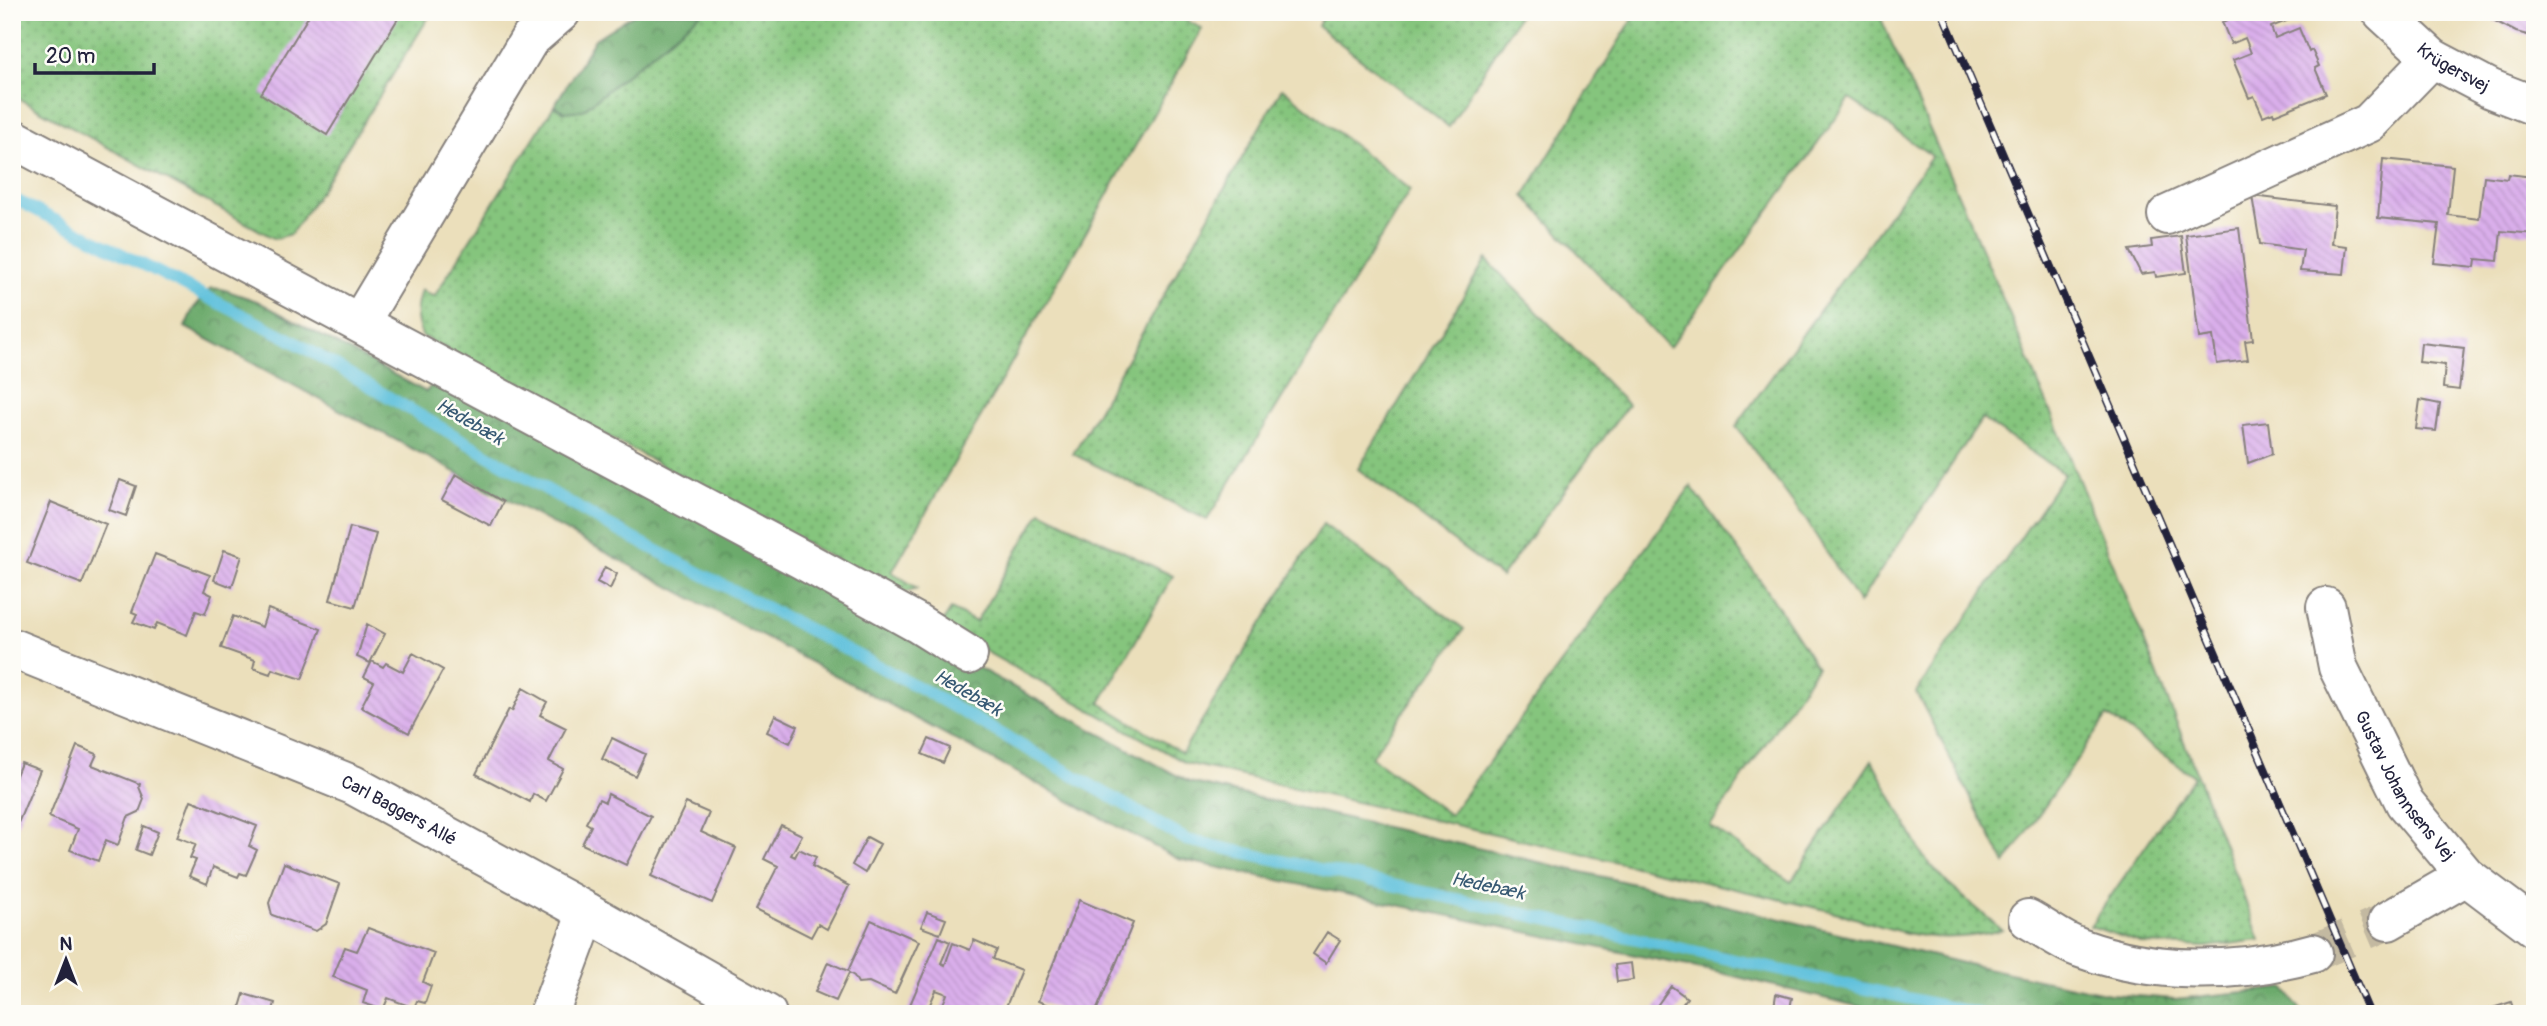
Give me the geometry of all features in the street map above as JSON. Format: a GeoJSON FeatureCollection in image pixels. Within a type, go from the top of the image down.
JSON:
{"type":"FeatureCollection","features":[{"type":"Feature","properties":{"kind":"street"},"geometry":{"type":"LineString","coordinates":[[360,322],[529,40],[561,12]]}},
{"type":"Feature","properties":{"kind":"street","name":"Krügersvej"},"geometry":{"type":"LineString","coordinates":[[2382,12],[2432,58],[2491,89],[2535,106]]}},
{"type":"Feature","properties":{"kind":"street"},"geometry":{"type":"LineString","coordinates":[[2167,215],[2369,123],[2432,58]]}},
{"type":"Feature","properties":{"kind":"street"},"geometry":{"type":"LineString","coordinates":[[12,138],[360,322],[925,612],[968,656]]}},
{"type":"Feature","properties":{"kind":"street","name":"Gustav Johannsens Vej"},"geometry":{"type":"LineString","coordinates":[[2326,607],[2338,667],[2404,803],[2466,877],[2535,928]]}},
{"type":"Feature","properties":{"kind":"street","name":"Carl Baggers Allé"},"geometry":{"type":"LineString","coordinates":[[12,648],[353,785],[587,912],[767,1014]]}},
{"type":"Feature","properties":{"kind":"street"},"geometry":{"type":"LineString","coordinates":[[2388,921],[2466,877]]}},
{"type":"Feature","properties":{"kind":"street"},"geometry":{"type":"LineString","coordinates":[[549,1014],[587,912]]}},
{"type":"Feature","properties":{"kind":"street"},"geometry":{"type":"LineString","coordinates":[[2028,919],[2078,947],[2126,961],[2177,969],[2227,969],[2288,960],[2313,953]]}},
{"type":"Feature","properties":{"kind":"green space"},"geometry":{"type":"Polygon","coordinates":[[[12,12],[432,12],[318,195],[291,234],[275,239],[12,95],[12,12]]]}},
{"type":"Feature","properties":{"kind":"green space"},"geometry":{"type":"Polygon","coordinates":[[[637,12],[703,12],[583,110],[565,112],[554,106],[595,39],[637,12]]]}},
{"type":"Feature","properties":{"kind":"green space"},"geometry":{"type":"Polygon","coordinates":[[[703,12],[1173,12],[1202,29],[892,572],[917,588],[907,592],[892,590],[422,336],[417,319],[421,290],[434,297],[554,106],[565,112],[703,12]]]}},
{"type":"Feature","properties":{"kind":"green space"},"geometry":{"type":"Polygon","coordinates":[[[1325,12],[1521,12],[1449,127],[1318,26],[1325,12]]]}},
{"type":"Feature","properties":{"kind":"green space"},"geometry":{"type":"Polygon","coordinates":[[[1637,12],[1878,12],[2076,473],[2260,940],[2206,947],[2144,944],[2090,926],[2194,776],[2107,716],[2005,864],[1916,692],[2064,474],[1982,419],[1859,603],[1806,520],[1736,426],[1932,156],[1850,99],[1669,348],[1524,196],[1637,12]]]}},
{"type":"Feature","properties":{"kind":"green space"},"geometry":{"type":"Polygon","coordinates":[[[1282,88],[1410,190],[1207,520],[1073,454],[1282,88]]]}},
{"type":"Feature","properties":{"kind":"green space"},"geometry":{"type":"Polygon","coordinates":[[[1486,259],[1628,405],[1501,577],[1358,469],[1486,259]]]}},
{"type":"Feature","properties":{"kind":"green space"},"geometry":{"type":"Polygon","coordinates":[[[211,288],[257,301],[426,392],[439,376],[1189,782],[1691,897],[1962,963],[2110,994],[2175,999],[2284,988],[2304,1014],[1889,1014],[1721,973],[1178,859],[185,327],[193,309],[211,288]]]}},
{"type":"Feature","properties":{"kind":"green space"},"geometry":{"type":"Polygon","coordinates":[[[1691,486],[1765,587],[1817,667],[1710,826],[1791,882],[1872,760],[1923,856],[1947,883],[2002,930],[1957,937],[1901,932],[1839,913],[1186,763],[940,626],[951,609],[976,622],[1041,511],[1173,576],[1100,703],[1182,753],[1323,524],[1464,629],[1371,757],[1450,815],[1691,486]]]}},
{"type":"Feature","properties":{"kind":"building"},"geometry":{"type":"Polygon","coordinates":[[[311,12],[402,12],[327,135],[261,94],[311,12]]]}},
{"type":"Feature","properties":{"kind":"building"},"geometry":{"type":"Polygon","coordinates":[[[2245,12],[2285,12],[2289,20],[2271,27],[2275,38],[2299,28],[2309,52],[2312,50],[2319,66],[2315,68],[2326,94],[2274,115],[2273,112],[2263,116],[2254,96],[2249,98],[2233,60],[2251,53],[2245,38],[2231,44],[2222,22],[2245,12]]]}},
{"type":"Feature","properties":{"kind":"building"},"geometry":{"type":"Polygon","coordinates":[[[2478,12],[2535,12],[2535,37],[2516,32],[2478,12]]]}},
{"type":"Feature","properties":{"kind":"building"},"geometry":{"type":"Polygon","coordinates":[[[2383,159],[2453,166],[2448,215],[2479,219],[2484,176],[2507,179],[2508,174],[2533,177],[2535,234],[2501,231],[2498,261],[2476,259],[2475,267],[2434,263],[2439,224],[2378,218],[2383,159]]]}},
{"type":"Feature","properties":{"kind":"building"},"geometry":{"type":"Polygon","coordinates":[[[2252,196],[2335,206],[2331,244],[2347,246],[2344,274],[2300,271],[2303,250],[2260,244],[2252,196]]]}},
{"type":"Feature","properties":{"kind":"building"},"geometry":{"type":"Polygon","coordinates":[[[2239,228],[2253,340],[2245,341],[2248,360],[2217,364],[2213,336],[2199,338],[2186,235],[2239,228]]]}},
{"type":"Feature","properties":{"kind":"building"},"geometry":{"type":"Polygon","coordinates":[[[2181,236],[2186,273],[2156,277],[2155,272],[2141,274],[2129,250],[2152,247],[2151,240],[2181,236]]]}},
{"type":"Feature","properties":{"kind":"building"},"geometry":{"type":"Polygon","coordinates":[[[2421,343],[2464,348],[2459,390],[2443,388],[2445,365],[2419,362],[2421,343]]]}},
{"type":"Feature","properties":{"kind":"building"},"geometry":{"type":"Polygon","coordinates":[[[2420,400],[2440,404],[2436,431],[2416,429],[2420,400]]]}},
{"type":"Feature","properties":{"kind":"building"},"geometry":{"type":"Polygon","coordinates":[[[2268,422],[2272,454],[2248,463],[2243,425],[2268,422]]]}},
{"type":"Feature","properties":{"kind":"building"},"geometry":{"type":"Polygon","coordinates":[[[456,474],[503,502],[491,526],[442,500],[456,474]]]}},
{"type":"Feature","properties":{"kind":"building"},"geometry":{"type":"Polygon","coordinates":[[[120,480],[136,486],[126,516],[109,510],[120,480]]]}},
{"type":"Feature","properties":{"kind":"building"},"geometry":{"type":"Polygon","coordinates":[[[51,502],[106,524],[82,584],[27,563],[51,502]]]}},
{"type":"Feature","properties":{"kind":"building"},"geometry":{"type":"Polygon","coordinates":[[[350,527],[376,534],[355,607],[330,600],[350,527]]]}},
{"type":"Feature","properties":{"kind":"building"},"geometry":{"type":"Polygon","coordinates":[[[224,550],[242,556],[232,587],[214,580],[224,550]]]}},
{"type":"Feature","properties":{"kind":"building"},"geometry":{"type":"Polygon","coordinates":[[[155,554],[210,575],[204,591],[212,595],[205,614],[196,611],[187,635],[157,623],[154,630],[133,622],[137,614],[132,612],[155,554]]]}},
{"type":"Feature","properties":{"kind":"building"},"geometry":{"type":"Polygon","coordinates":[[[605,567],[617,574],[610,589],[597,582],[605,567]]]}},
{"type":"Feature","properties":{"kind":"building"},"geometry":{"type":"Polygon","coordinates":[[[268,609],[321,629],[302,679],[272,669],[270,674],[253,668],[255,660],[221,648],[233,616],[262,627],[268,609]]]}},
{"type":"Feature","properties":{"kind":"building"},"geometry":{"type":"Polygon","coordinates":[[[367,624],[385,634],[370,663],[357,657],[367,624]]]}},
{"type":"Feature","properties":{"kind":"building"},"geometry":{"type":"Polygon","coordinates":[[[413,653],[443,670],[409,733],[361,707],[374,682],[364,677],[372,661],[383,667],[386,663],[403,672],[413,653]]]}},
{"type":"Feature","properties":{"kind":"building"},"geometry":{"type":"Polygon","coordinates":[[[523,688],[547,702],[540,715],[566,728],[549,761],[563,769],[546,801],[533,794],[530,802],[476,774],[509,709],[512,711],[523,688]]]}},
{"type":"Feature","properties":{"kind":"building"},"geometry":{"type":"Polygon","coordinates":[[[775,715],[798,726],[790,743],[767,732],[775,715]]]}},
{"type":"Feature","properties":{"kind":"building"},"geometry":{"type":"Polygon","coordinates":[[[12,735],[18,738],[12,753],[12,735]]]}},
{"type":"Feature","properties":{"kind":"building"},"geometry":{"type":"Polygon","coordinates":[[[612,738],[645,754],[635,776],[602,759],[612,738]]]}},
{"type":"Feature","properties":{"kind":"building"},"geometry":{"type":"Polygon","coordinates":[[[929,739],[950,748],[943,763],[922,754],[929,739]]]}},
{"type":"Feature","properties":{"kind":"building"},"geometry":{"type":"Polygon","coordinates":[[[77,746],[97,754],[92,765],[140,784],[144,799],[139,812],[128,817],[118,845],[106,840],[98,861],[70,850],[78,829],[49,817],[77,746]]]}},
{"type":"Feature","properties":{"kind":"building"},"geometry":{"type":"Polygon","coordinates":[[[21,763],[40,770],[16,828],[12,827],[12,785],[21,763]]]}},
{"type":"Feature","properties":{"kind":"building"},"geometry":{"type":"Polygon","coordinates":[[[608,794],[651,816],[626,865],[582,844],[591,826],[586,823],[599,799],[605,802],[608,794]]]}},
{"type":"Feature","properties":{"kind":"building"},"geometry":{"type":"Polygon","coordinates":[[[191,800],[257,826],[249,846],[257,850],[246,875],[240,873],[238,877],[213,867],[207,884],[189,876],[196,860],[190,858],[196,844],[177,837],[191,800]]]}},
{"type":"Feature","properties":{"kind":"building"},"geometry":{"type":"Polygon","coordinates":[[[686,803],[709,813],[701,832],[736,848],[712,903],[651,876],[686,803]]]}},
{"type":"Feature","properties":{"kind":"building"},"geometry":{"type":"Polygon","coordinates":[[[781,825],[802,835],[791,855],[795,857],[799,849],[816,857],[812,866],[849,886],[827,929],[818,924],[811,937],[756,909],[778,866],[764,859],[781,825]]]}},
{"type":"Feature","properties":{"kind":"building"},"geometry":{"type":"Polygon","coordinates":[[[144,826],[158,832],[149,855],[136,850],[144,826]]]}},
{"type":"Feature","properties":{"kind":"building"},"geometry":{"type":"Polygon","coordinates":[[[867,837],[880,844],[865,873],[852,865],[867,837]]]}},
{"type":"Feature","properties":{"kind":"building"},"geometry":{"type":"Polygon","coordinates":[[[284,863],[340,884],[326,924],[316,931],[272,915],[269,903],[284,863]]]}},
{"type":"Feature","properties":{"kind":"building"},"geometry":{"type":"Polygon","coordinates":[[[1079,900],[1133,923],[1095,1014],[1070,1014],[1038,1001],[1079,900]]]}},
{"type":"Feature","properties":{"kind":"building"},"geometry":{"type":"Polygon","coordinates":[[[927,912],[946,919],[940,934],[921,927],[927,912]]]}},
{"type":"Feature","properties":{"kind":"building"},"geometry":{"type":"Polygon","coordinates":[[[871,920],[919,941],[895,994],[869,982],[858,983],[849,973],[836,1001],[815,992],[828,962],[848,971],[871,920]]]}},
{"type":"Feature","properties":{"kind":"building"},"geometry":{"type":"Polygon","coordinates":[[[368,928],[434,953],[423,982],[431,986],[425,1003],[417,1001],[414,1008],[388,998],[383,1010],[363,1003],[367,990],[333,977],[345,947],[357,951],[368,928]]]}},
{"type":"Feature","properties":{"kind":"building"},"geometry":{"type":"Polygon","coordinates":[[[1327,932],[1340,940],[1326,963],[1313,954],[1327,932]]]}},
{"type":"Feature","properties":{"kind":"building"},"geometry":{"type":"Polygon","coordinates":[[[939,937],[950,942],[941,963],[945,965],[953,943],[970,950],[974,940],[997,950],[993,959],[1021,970],[1003,1014],[939,1014],[947,994],[936,990],[926,1014],[906,1014],[939,937]]]}},
{"type":"Feature","properties":{"kind":"building"},"geometry":{"type":"Polygon","coordinates":[[[1631,963],[1633,980],[1617,982],[1615,965],[1631,963]]]}},
{"type":"Feature","properties":{"kind":"building"},"geometry":{"type":"Polygon","coordinates":[[[1671,986],[1687,998],[1675,1014],[1651,1014],[1671,986]]]}},
{"type":"Feature","properties":{"kind":"building"},"geometry":{"type":"Polygon","coordinates":[[[244,994],[275,1003],[272,1014],[238,1014],[244,994]]]}},
{"type":"Feature","properties":{"kind":"building"},"geometry":{"type":"Polygon","coordinates":[[[1776,994],[1792,998],[1789,1014],[1773,1014],[1776,994]]]}},
{"type":"Feature","properties":{"kind":"building"},"geometry":{"type":"Polygon","coordinates":[[[2511,1002],[2515,1014],[2477,1014],[2477,1013],[2511,1002]]]}},
{"type":"Feature","properties":{"kind":"waterway","name":"Hedebæk"},"geometry":{"type":"LineString","coordinates":[[12,198],[288,338],[604,523],[924,690],[1187,840],[1980,1014]]}},
{"type":"Feature","properties":{"kind":"tunnel"},"geometry":{"type":"LineString","coordinates":[[2313,953],[2388,921]]}},
{"type":"Feature","properties":{"kind":"railway"},"geometry":{"type":"LineString","coordinates":[[1942,12],[2370,1014]]}}]}
